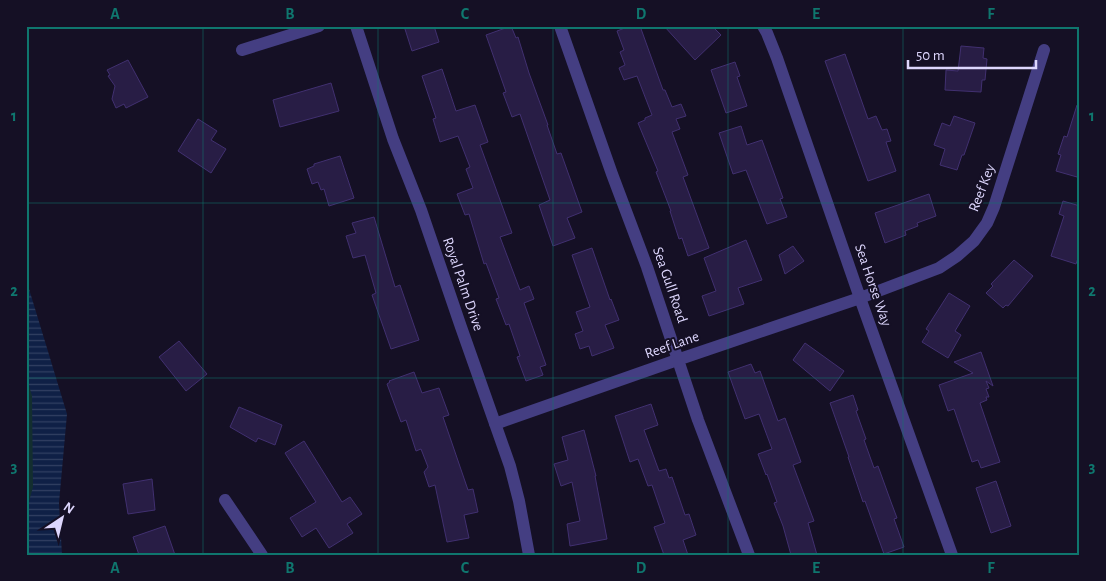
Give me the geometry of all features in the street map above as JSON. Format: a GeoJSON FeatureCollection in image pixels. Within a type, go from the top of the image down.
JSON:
{"type":"FeatureCollection","features":[{"type":"Feature","properties":{"kind":"street"},"geometry":{"type":"LineString","coordinates":[[242,50],[319,26]]}},
{"type":"Feature","properties":{"kind":"street","name":"Royal Palm Drive"},"geometry":{"type":"LineString","coordinates":[[356,26],[393,139],[421,210],[460,327],[510,466],[529,555]]}},
{"type":"Feature","properties":{"kind":"street","name":"Sea Gull Road"},"geometry":{"type":"LineString","coordinates":[[560,26],[647,267],[698,420],[749,555]]}},
{"type":"Feature","properties":{"kind":"street","name":"Sea Horse Way"},"geometry":{"type":"LineString","coordinates":[[763,26],[777,58],[952,555]]}},
{"type":"Feature","properties":{"kind":"street","name":"Reef Key"},"geometry":{"type":"LineString","coordinates":[[860,298],[939,268],[974,241],[994,208],[1044,50]]}},
{"type":"Feature","properties":{"kind":"street","name":"Reef Lane"},"geometry":{"type":"LineString","coordinates":[[495,424],[860,298]]}},
{"type":"Feature","properties":{"kind":"street"},"geometry":{"type":"LineString","coordinates":[[226,500],[262,555]]}},
{"type":"Feature","properties":{"kind":"green space"},"geometry":{"type":"Polygon","coordinates":[[[26,313],[42,412],[30,555],[26,555],[26,313]]]}},
{"type":"Feature","properties":{"kind":"water"},"geometry":{"type":"Polygon","coordinates":[[[26,279],[67,414],[59,503],[62,555],[26,555],[26,512],[33,487],[32,396],[26,375],[26,279]]]}},
{"type":"Feature","properties":{"kind":"building"},"geometry":{"type":"Polygon","coordinates":[[[404,26],[434,26],[439,42],[412,51],[404,26]]]}},
{"type":"Feature","properties":{"kind":"building"},"geometry":{"type":"Polygon","coordinates":[[[511,26],[516,38],[518,37],[557,154],[561,153],[582,212],[567,218],[575,238],[553,246],[539,205],[550,200],[520,114],[512,117],[503,93],[506,92],[486,35],[511,26]]]}},
{"type":"Feature","properties":{"kind":"building"},"geometry":{"type":"Polygon","coordinates":[[[630,26],[640,26],[663,90],[665,90],[672,107],[681,104],[686,116],[676,119],[680,129],[672,132],[688,175],[683,177],[709,248],[688,256],[682,238],[679,239],[671,211],[656,172],[658,171],[638,123],[652,115],[637,76],[624,80],[619,68],[625,65],[620,52],[624,50],[617,31],[630,26]]]}},
{"type":"Feature","properties":{"kind":"building"},"geometry":{"type":"Polygon","coordinates":[[[664,26],[712,26],[721,35],[695,60],[664,26]]]}},
{"type":"Feature","properties":{"kind":"building"},"geometry":{"type":"Polygon","coordinates":[[[961,46],[984,48],[983,58],[987,59],[985,80],[982,80],[981,92],[945,90],[946,70],[958,71],[961,46]]]}},
{"type":"Feature","properties":{"kind":"building"},"geometry":{"type":"Polygon","coordinates":[[[845,54],[868,119],[876,116],[882,130],[887,129],[891,141],[886,142],[896,171],[868,181],[825,61],[845,54]]]}},
{"type":"Feature","properties":{"kind":"building"},"geometry":{"type":"Polygon","coordinates":[[[128,60],[148,97],[126,108],[124,104],[116,108],[112,99],[115,86],[108,76],[110,75],[107,70],[128,60]]]}},
{"type":"Feature","properties":{"kind":"building"},"geometry":{"type":"Polygon","coordinates":[[[735,62],[740,76],[737,77],[747,106],[726,113],[711,70],[735,62]]]}},
{"type":"Feature","properties":{"kind":"building"},"geometry":{"type":"Polygon","coordinates":[[[442,69],[456,111],[475,105],[488,142],[480,145],[512,233],[500,237],[520,290],[529,286],[534,299],[524,303],[546,365],[540,367],[543,375],[526,381],[517,357],[520,356],[509,324],[506,325],[496,299],[499,298],[486,263],[484,264],[469,214],[465,215],[457,194],[473,188],[466,169],[470,167],[458,136],[440,142],[433,119],[436,118],[422,76],[442,69]]]}},
{"type":"Feature","properties":{"kind":"building"},"geometry":{"type":"Polygon","coordinates":[[[331,83],[339,111],[280,127],[273,100],[331,83]]]}},
{"type":"Feature","properties":{"kind":"building"},"geometry":{"type":"Polygon","coordinates":[[[1077,105],[1080,105],[1080,170],[1077,177],[1056,171],[1061,155],[1058,154],[1064,136],[1067,137],[1077,105]]]}},
{"type":"Feature","properties":{"kind":"building"},"geometry":{"type":"Polygon","coordinates":[[[954,116],[975,123],[957,170],[940,165],[945,149],[934,145],[942,123],[950,126],[954,116]]]}},
{"type":"Feature","properties":{"kind":"building"},"geometry":{"type":"Polygon","coordinates":[[[198,119],[217,131],[211,140],[226,149],[211,173],[178,151],[198,119]]]}},
{"type":"Feature","properties":{"kind":"building"},"geometry":{"type":"Polygon","coordinates":[[[741,126],[747,145],[762,140],[783,198],[780,199],[787,217],[767,224],[746,170],[733,174],[719,133],[741,126]]]}},
{"type":"Feature","properties":{"kind":"building"},"geometry":{"type":"Polygon","coordinates":[[[340,156],[354,198],[329,206],[324,189],[321,190],[318,182],[312,184],[307,169],[314,166],[314,164],[340,156]]]}},
{"type":"Feature","properties":{"kind":"building"},"geometry":{"type":"Polygon","coordinates":[[[929,194],[936,216],[917,223],[918,226],[905,231],[906,235],[885,243],[875,213],[929,194]]]}},
{"type":"Feature","properties":{"kind":"building"},"geometry":{"type":"Polygon","coordinates":[[[1063,201],[1080,206],[1080,252],[1076,264],[1051,256],[1064,216],[1059,214],[1063,201]]]}},
{"type":"Feature","properties":{"kind":"building"},"geometry":{"type":"Polygon","coordinates":[[[374,217],[395,287],[400,285],[419,340],[391,349],[372,295],[376,293],[365,255],[353,258],[346,236],[356,233],[352,223],[374,217]]]}},
{"type":"Feature","properties":{"kind":"building"},"geometry":{"type":"Polygon","coordinates":[[[746,240],[762,280],[738,288],[744,304],[709,316],[702,296],[716,291],[704,258],[746,240]]]}},
{"type":"Feature","properties":{"kind":"building"},"geometry":{"type":"Polygon","coordinates":[[[793,246],[804,261],[785,274],[779,255],[793,246]]]}},
{"type":"Feature","properties":{"kind":"building"},"geometry":{"type":"Polygon","coordinates":[[[592,248],[619,320],[605,325],[614,348],[592,356],[589,346],[580,349],[575,334],[583,331],[576,312],[590,307],[572,255],[592,248]]]}},
{"type":"Feature","properties":{"kind":"building"},"geometry":{"type":"Polygon","coordinates":[[[1014,260],[1033,276],[1008,306],[1006,305],[1003,308],[986,293],[993,286],[991,284],[1014,260]]]}},
{"type":"Feature","properties":{"kind":"building"},"geometry":{"type":"Polygon","coordinates":[[[949,293],[970,306],[955,331],[961,335],[948,358],[922,342],[929,331],[926,329],[949,293]]]}},
{"type":"Feature","properties":{"kind":"building"},"geometry":{"type":"Polygon","coordinates":[[[179,341],[207,374],[186,391],[159,357],[179,341]]]}},
{"type":"Feature","properties":{"kind":"building"},"geometry":{"type":"Polygon","coordinates":[[[805,343],[844,371],[830,391],[793,360],[805,343]]]}},
{"type":"Feature","properties":{"kind":"building"},"geometry":{"type":"Polygon","coordinates":[[[981,352],[993,386],[986,381],[989,388],[986,389],[989,397],[986,397],[987,400],[980,403],[1000,462],[981,468],[978,460],[972,462],[954,409],[948,411],[939,385],[973,373],[954,362],[981,352]]]}},
{"type":"Feature","properties":{"kind":"building"},"geometry":{"type":"Polygon","coordinates":[[[751,364],[755,373],[760,371],[778,421],[785,418],[801,462],[793,465],[814,521],[808,523],[817,555],[791,555],[774,503],[777,502],[758,454],[772,449],[759,414],[745,419],[728,372],[751,364]]]}},
{"type":"Feature","properties":{"kind":"building"},"geometry":{"type":"Polygon","coordinates":[[[414,372],[422,393],[439,388],[449,415],[443,417],[468,490],[473,489],[478,512],[464,515],[469,538],[447,542],[435,485],[429,487],[424,472],[428,467],[421,449],[416,451],[406,420],[401,422],[387,384],[389,381],[414,372]]]}},
{"type":"Feature","properties":{"kind":"building"},"geometry":{"type":"Polygon","coordinates":[[[853,395],[858,410],[856,411],[866,439],[864,440],[874,468],[878,466],[897,518],[894,519],[904,547],[884,554],[865,501],[863,502],[830,403],[853,395]]]}},
{"type":"Feature","properties":{"kind":"building"},"geometry":{"type":"Polygon","coordinates":[[[651,404],[658,425],[644,430],[659,471],[666,469],[669,478],[672,477],[685,515],[689,514],[696,535],[683,540],[688,555],[664,555],[654,527],[665,523],[652,485],[648,486],[638,459],[630,462],[615,416],[651,404]]]}},
{"type":"Feature","properties":{"kind":"building"},"geometry":{"type":"Polygon","coordinates":[[[239,407],[282,425],[275,445],[258,438],[256,442],[230,427],[239,407]]]}},
{"type":"Feature","properties":{"kind":"building"},"geometry":{"type":"Polygon","coordinates":[[[584,430],[596,476],[607,539],[570,546],[567,524],[580,521],[572,482],[561,486],[554,464],[568,460],[562,437],[584,430]]]}},
{"type":"Feature","properties":{"kind":"building"},"geometry":{"type":"Polygon","coordinates":[[[304,441],[342,502],[350,497],[362,514],[347,524],[353,533],[329,548],[316,528],[302,537],[290,518],[316,502],[285,453],[304,441]]]}},
{"type":"Feature","properties":{"kind":"building"},"geometry":{"type":"Polygon","coordinates":[[[152,479],[155,510],[128,514],[123,484],[152,479]]]}},
{"type":"Feature","properties":{"kind":"building"},"geometry":{"type":"Polygon","coordinates":[[[996,481],[1011,526],[991,533],[976,488],[996,481]]]}},
{"type":"Feature","properties":{"kind":"building"},"geometry":{"type":"Polygon","coordinates":[[[165,526],[175,555],[139,555],[133,537],[165,526]]]}}]}
